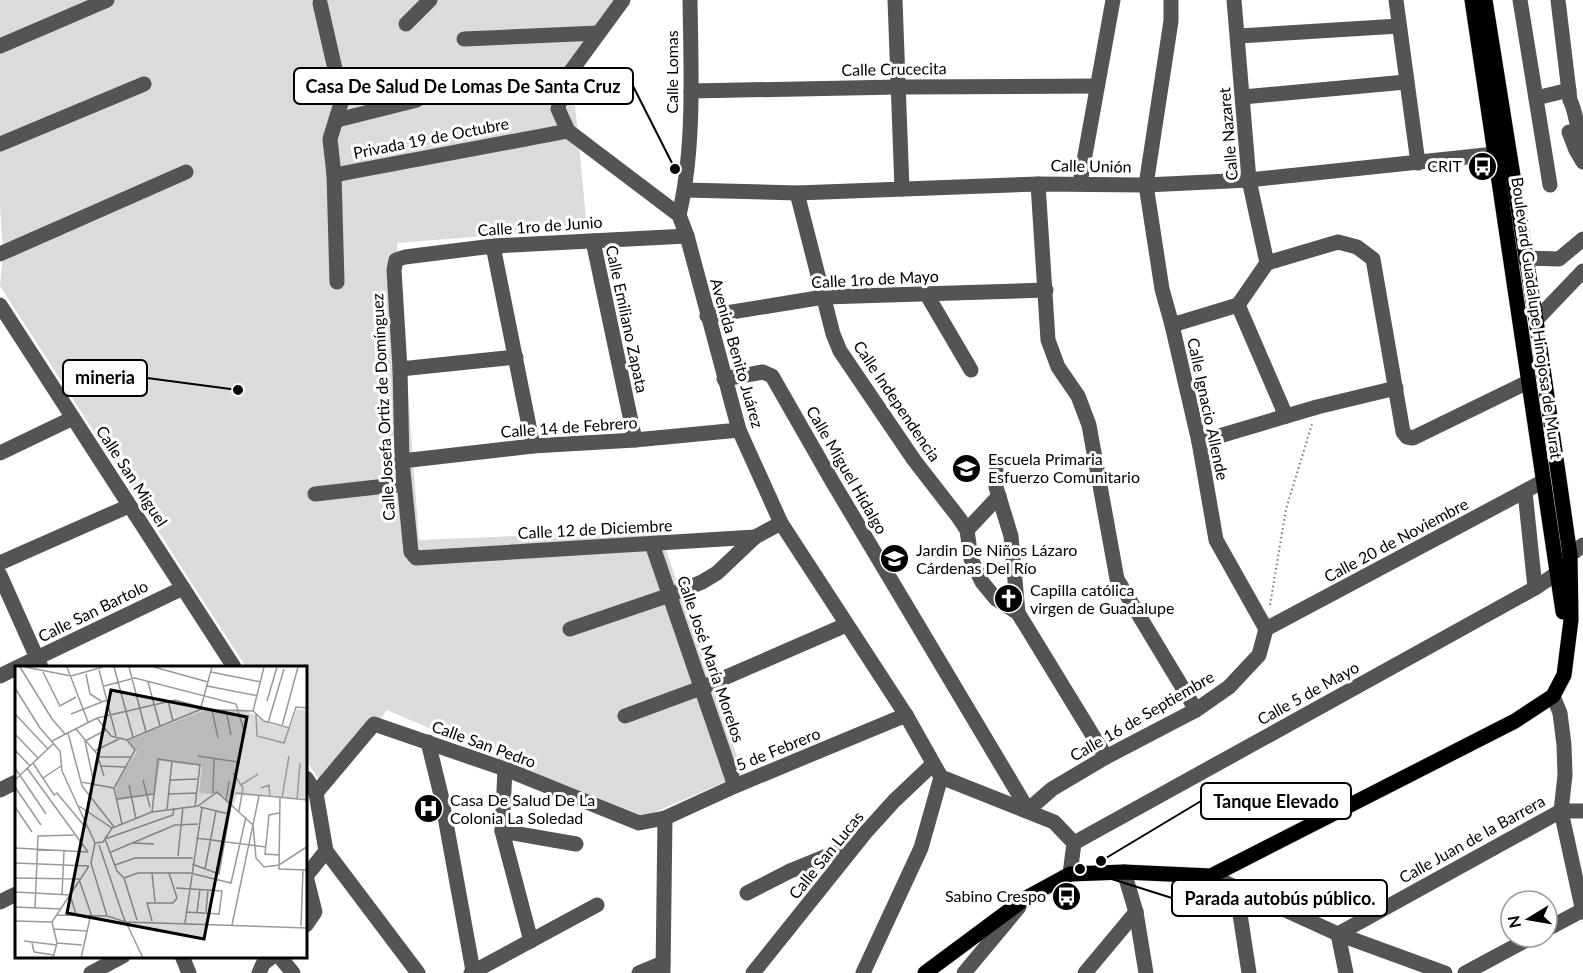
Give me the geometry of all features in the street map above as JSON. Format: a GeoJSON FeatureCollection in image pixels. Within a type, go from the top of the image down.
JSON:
{"type":"FeatureCollection","features":[{"type":"Feature","properties":{"kind":"main road","name":"Boulevard Guadalupe Hinojosa de Murat"},"geometry":{"type":"LineString","coordinates":[[1472,0],[1542,482],[1569,642]]}},
{"type":"Feature","properties":{"kind":"main road","name":"Boulevard Guadalupe Hinojosa de Murat"},"geometry":{"type":"LineString","coordinates":[[1485,0],[1536,320],[1570,555],[1569,642],[1564,675],[1553,696]]}},
{"type":"Feature","properties":{"kind":"main road"},"geometry":{"type":"LineString","coordinates":[[924,973],[1026,898],[1070,874],[1124,872],[1211,876],[1515,721],[1553,696]]}},
{"type":"Feature","properties":{"kind":"street"},"geometry":{"type":"LineString","coordinates":[[0,46],[107,0]]}},
{"type":"Feature","properties":{"kind":"street"},"geometry":{"type":"LineString","coordinates":[[406,24],[430,0]]}},
{"type":"Feature","properties":{"kind":"street"},"geometry":{"type":"LineString","coordinates":[[623,0],[563,82],[558,109],[568,131],[679,215]]}},
{"type":"Feature","properties":{"kind":"street","name":"Calle Lomas"},"geometry":{"type":"LineString","coordinates":[[679,215],[685,190],[691,91],[690,0]]}},
{"type":"Feature","properties":{"kind":"street"},"geometry":{"type":"LineString","coordinates":[[895,0],[902,189]]}},
{"type":"Feature","properties":{"kind":"street"},"geometry":{"type":"LineString","coordinates":[[1080,183],[1113,0]]}},
{"type":"Feature","properties":{"kind":"street","name":"Calle Ignacio Allende"},"geometry":{"type":"LineString","coordinates":[[1171,0],[1171,21],[1146,185],[1162,289],[1199,442],[1216,540],[1266,629]]}},
{"type":"Feature","properties":{"kind":"street","name":"Calle Nazaret"},"geometry":{"type":"LineString","coordinates":[[1234,0],[1239,36],[1249,180],[1267,263]]}},
{"type":"Feature","properties":{"kind":"street"},"geometry":{"type":"LineString","coordinates":[[1396,0],[1418,163]]}},
{"type":"Feature","properties":{"kind":"street"},"geometry":{"type":"LineString","coordinates":[[1520,0],[1550,185]]}},
{"type":"Feature","properties":{"kind":"street"},"geometry":{"type":"LineString","coordinates":[[1558,0],[1569,95],[1583,143]]}},
{"type":"Feature","properties":{"kind":"street"},"geometry":{"type":"LineString","coordinates":[[320,3],[342,100],[330,140],[334,175]]}},
{"type":"Feature","properties":{"kind":"street"},"geometry":{"type":"LineString","coordinates":[[1239,36],[1399,26]]}},
{"type":"Feature","properties":{"kind":"street"},"geometry":{"type":"LineString","coordinates":[[464,39],[598,33]]}},
{"type":"Feature","properties":{"kind":"street"},"geometry":{"type":"LineString","coordinates":[[1243,97],[1406,82]]}},
{"type":"Feature","properties":{"kind":"street"},"geometry":{"type":"LineString","coordinates":[[0,144],[144,84]]}},
{"type":"Feature","properties":{"kind":"street","name":"Calle Crucecita"},"geometry":{"type":"LineString","coordinates":[[691,91],[1097,86]]}},
{"type":"Feature","properties":{"kind":"street"},"geometry":{"type":"LineString","coordinates":[[1536,98],[1569,95]]}},
{"type":"Feature","properties":{"kind":"street"},"geometry":{"type":"LineString","coordinates":[[1569,95],[1566,111],[1569,133],[1583,162]]}},
{"type":"Feature","properties":{"kind":"street"},"geometry":{"type":"LineString","coordinates":[[337,120],[417,100]]}},
{"type":"Feature","properties":{"kind":"street","name":"Privada 19 de Octubre"},"geometry":{"type":"LineString","coordinates":[[337,282],[334,175],[568,131]]}},
{"type":"Feature","properties":{"kind":"street","name":"Calle Unión"},"geometry":{"type":"LineString","coordinates":[[685,190],[797,193],[1080,183],[1146,185],[1249,180],[1495,153]]}},
{"type":"Feature","properties":{"kind":"street"},"geometry":{"type":"LineString","coordinates":[[0,254],[186,172]]}},
{"type":"Feature","properties":{"kind":"street"},"geometry":{"type":"LineString","coordinates":[[1038,184],[1048,340],[1058,367],[1078,396],[1089,425],[1117,579],[1196,710]]}},
{"type":"Feature","properties":{"kind":"street","name":"Calle Independencia"},"geometry":{"type":"LineString","coordinates":[[797,193],[832,334],[840,351],[914,460],[967,530],[971,560],[982,582],[996,598],[1018,613],[1106,757]]}},
{"type":"Feature","properties":{"kind":"street","name":"Avenida Benito Juárez"},"geometry":{"type":"LineString","coordinates":[[679,215],[687,236],[739,430],[781,524],[906,716],[937,770]]}},
{"type":"Feature","properties":{"kind":"street","name":"Calle 1ro de Junio"},"geometry":{"type":"LineString","coordinates":[[396,260],[493,246],[687,236]]}},
{"type":"Feature","properties":{"kind":"street"},"geometry":{"type":"LineString","coordinates":[[1525,258],[1559,259],[1583,238]]}},
{"type":"Feature","properties":{"kind":"street","name":"Calle Emiliano Zapata"},"geometry":{"type":"LineString","coordinates":[[592,241],[635,440]]}},
{"type":"Feature","properties":{"kind":"street"},"geometry":{"type":"LineString","coordinates":[[1172,326],[1238,305],[1267,263],[1338,243],[1357,247],[1373,259],[1403,432],[1407,437],[1413,438],[1528,382]]}},
{"type":"Feature","properties":{"kind":"street"},"geometry":{"type":"LineString","coordinates":[[493,246],[533,446]]}},
{"type":"Feature","properties":{"kind":"street","name":"Calle Josefa Ortiz de Domínguez"},"geometry":{"type":"LineString","coordinates":[[396,260],[394,270],[400,369],[402,461],[411,552]]}},
{"type":"Feature","properties":{"kind":"street"},"geometry":{"type":"LineString","coordinates":[[1536,320],[1583,271]]}},
{"type":"Feature","properties":{"kind":"street","name":"Calle 1ro de Mayo"},"geometry":{"type":"LineString","coordinates":[[707,316],[824,297],[1046,290]]}},
{"type":"Feature","properties":{"kind":"street"},"geometry":{"type":"LineString","coordinates":[[927,295],[971,370]]}},
{"type":"Feature","properties":{"kind":"street","name":"Calle San Miguel"},"geometry":{"type":"LineString","coordinates":[[0,305],[233,666]]}},
{"type":"Feature","properties":{"kind":"street"},"geometry":{"type":"LineString","coordinates":[[1238,305],[1286,416]]}},
{"type":"Feature","properties":{"kind":"street"},"geometry":{"type":"LineString","coordinates":[[400,369],[516,357]]}},
{"type":"Feature","properties":{"kind":"street","name":"Calle Miguel Hidalgo"},"geometry":{"type":"LineString","coordinates":[[724,379],[763,372],[772,376],[1028,810]]}},
{"type":"Feature","properties":{"kind":"street"},"geometry":{"type":"LineString","coordinates":[[1199,442],[1317,407],[1396,388]]}},
{"type":"Feature","properties":{"kind":"street"},"geometry":{"type":"LineString","coordinates":[[0,453],[74,418]]}},
{"type":"Feature","properties":{"kind":"street","name":"Calle 14 de Febrero"},"geometry":{"type":"LineString","coordinates":[[402,461],[533,446],[635,440],[739,430]]}},
{"type":"Feature","properties":{"kind":"street"},"geometry":{"type":"LineString","coordinates":[[996,470],[996,487],[1011,536],[1018,613]]}},
{"type":"Feature","properties":{"kind":"street","name":"Calle 20 de Noviembre"},"geometry":{"type":"LineString","coordinates":[[1266,629],[1542,482]]}},
{"type":"Feature","properties":{"kind":"street"},"geometry":{"type":"LineString","coordinates":[[315,494],[404,484]]}},
{"type":"Feature","properties":{"kind":"street"},"geometry":{"type":"LineString","coordinates":[[1525,492],[1535,588]]}},
{"type":"Feature","properties":{"kind":"street"},"geometry":{"type":"LineString","coordinates":[[967,530],[999,496]]}},
{"type":"Feature","properties":{"kind":"street"},"geometry":{"type":"LineString","coordinates":[[0,563],[129,506]]}},
{"type":"Feature","properties":{"kind":"street","name":"Calle 12 de Diciembre"},"geometry":{"type":"LineString","coordinates":[[411,552],[416,558],[755,537],[781,524]]}},
{"type":"Feature","properties":{"kind":"street"},"geometry":{"type":"LineString","coordinates":[[570,629],[702,582],[717,573],[755,537]]}},
{"type":"Feature","properties":{"kind":"street","name":"Calle José María Morelos"},"geometry":{"type":"LineString","coordinates":[[652,544],[735,786]]}},
{"type":"Feature","properties":{"kind":"street","name":"Calle 5 de Mayo"},"geometry":{"type":"LineString","coordinates":[[1074,843],[1535,588],[1558,572],[1570,555],[1583,545]]}},
{"type":"Feature","properties":{"kind":"street"},"geometry":{"type":"LineString","coordinates":[[0,575],[39,663]]}},
{"type":"Feature","properties":{"kind":"street","name":"Calle San Bartolo"},"geometry":{"type":"LineString","coordinates":[[39,663],[183,588]]}},
{"type":"Feature","properties":{"kind":"street"},"geometry":{"type":"LineString","coordinates":[[625,716],[701,688],[846,625]]}},
{"type":"Feature","properties":{"kind":"street","name":"Calle 16 de Septiembre"},"geometry":{"type":"LineString","coordinates":[[1028,810],[1052,789],[1106,757],[1196,710],[1229,687],[1259,656],[1266,629]]}},
{"type":"Feature","properties":{"kind":"street","name":"Calle San Bartolo"},"geometry":{"type":"LineString","coordinates":[[0,676],[15,669]]}},
{"type":"Feature","properties":{"kind":"street"},"geometry":{"type":"LineString","coordinates":[[1553,696],[1560,713],[1564,745],[1565,775],[1561,811],[1583,911],[1559,923]]}},
{"type":"Feature","properties":{"kind":"street","name":"5 de Febrero"},"geometry":{"type":"LineString","coordinates":[[665,818],[735,786],[906,716]]}},
{"type":"Feature","properties":{"kind":"street","name":"Calle San Pedro"},"geometry":{"type":"LineString","coordinates":[[316,793],[374,724],[505,769],[639,823],[665,818]]}},
{"type":"Feature","properties":{"kind":"street"},"geometry":{"type":"LineString","coordinates":[[428,742],[441,795],[472,972],[597,905]]}},
{"type":"Feature","properties":{"kind":"street"},"geometry":{"type":"LineString","coordinates":[[505,769],[502,831],[531,941]]}},
{"type":"Feature","properties":{"kind":"street"},"geometry":{"type":"LineString","coordinates":[[863,973],[921,848],[937,770],[1054,822],[1074,843],[1070,874]]}},
{"type":"Feature","properties":{"kind":"street","name":"Calle San Lucas"},"geometry":{"type":"LineString","coordinates":[[753,973],[856,844],[894,801],[937,770]]}},
{"type":"Feature","properties":{"kind":"street"},"geometry":{"type":"LineString","coordinates":[[308,781],[316,793],[326,851],[418,973]]}},
{"type":"Feature","properties":{"kind":"street"},"geometry":{"type":"LineString","coordinates":[[0,790],[15,782]]}},
{"type":"Feature","properties":{"kind":"street"},"geometry":{"type":"LineString","coordinates":[[1561,811],[1583,811]]}},
{"type":"Feature","properties":{"kind":"street","name":"Calle Juan de la Barrera"},"geometry":{"type":"LineString","coordinates":[[1338,934],[1561,811]]}},
{"type":"Feature","properties":{"kind":"street"},"geometry":{"type":"LineString","coordinates":[[639,973],[663,968],[665,818]]}},
{"type":"Feature","properties":{"kind":"street"},"geometry":{"type":"LineString","coordinates":[[502,831],[576,844]]}},
{"type":"Feature","properties":{"kind":"street"},"geometry":{"type":"LineString","coordinates":[[747,893],[856,844]]}},
{"type":"Feature","properties":{"kind":"street"},"geometry":{"type":"LineString","coordinates":[[308,874],[326,851]]}},
{"type":"Feature","properties":{"kind":"street"},"geometry":{"type":"LineString","coordinates":[[1124,872],[1136,912],[1146,973]]}},
{"type":"Feature","properties":{"kind":"street"},"geometry":{"type":"LineString","coordinates":[[1211,876],[1338,934],[1445,973]]}},
{"type":"Feature","properties":{"kind":"street"},"geometry":{"type":"LineString","coordinates":[[308,885],[315,912],[308,922]]}},
{"type":"Feature","properties":{"kind":"street"},"geometry":{"type":"LineString","coordinates":[[1236,888],[1250,973]]}},
{"type":"Feature","properties":{"kind":"street"},"geometry":{"type":"LineString","coordinates":[[0,902],[15,894]]}},
{"type":"Feature","properties":{"kind":"street"},"geometry":{"type":"LineString","coordinates":[[964,973],[1026,898]]}},
{"type":"Feature","properties":{"kind":"street"},"geometry":{"type":"LineString","coordinates":[[1085,973],[1136,912]]}},
{"type":"Feature","properties":{"kind":"street"},"geometry":{"type":"LineString","coordinates":[[1338,934],[1346,973]]}},
{"type":"Feature","properties":{"kind":"street"},"geometry":{"type":"LineString","coordinates":[[1465,973],[1510,949]]}},
{"type":"Feature","properties":{"kind":"street"},"geometry":{"type":"LineString","coordinates":[[91,973],[121,958]]}},
{"type":"Feature","properties":{"kind":"street"},"geometry":{"type":"LineString","coordinates":[[182,958],[189,973]]}},
{"type":"Feature","properties":{"kind":"street"},"geometry":{"type":"LineString","coordinates":[[259,973],[263,964],[272,958]]}},
{"type":"Feature","properties":{"kind":"street"},"geometry":{"type":"LineString","coordinates":[[280,958],[293,973]]}},
{"type":"Feature","properties":{"kind":"path"},"geometry":{"type":"LineString","coordinates":[[1266,629],[1286,509],[1317,407]]}},
{"type":"Feature","properties":{"kind":"shaded area"},"geometry":{"type":"Polygon","coordinates":[[[0,0],[620,0],[571,64],[587,228],[397,243],[419,540],[659,530],[743,774],[639,819],[387,710],[326,791],[308,763],[308,666],[245,666],[0,286],[3,253],[0,206],[0,0]]]}},
{"type":"Feature","properties":{"kind":"place","name":"CRIT"},"geometry":{"type":"Point","coordinates":[1483,166]}},
{"type":"Feature","properties":{"kind":"place","name":"Casa De Salud De Lomas De Santa Cruz"},"geometry":{"type":"Point","coordinates":[675,169]}},
{"type":"Feature","properties":{"kind":"place","name":"mineria"},"geometry":{"type":"Point","coordinates":[238,390]}},
{"type":"Feature","properties":{"kind":"place","name":"Escuela Primaria Esfuerzo Comunitario"},"geometry":{"type":"Point","coordinates":[967,468]}},
{"type":"Feature","properties":{"kind":"place","name":"Jardin De Niños Lázaro Cárdenas Del Río"},"geometry":{"type":"Point","coordinates":[895,559]}},
{"type":"Feature","properties":{"kind":"place","name":"Capilla católica virgen de Guadalupe"},"geometry":{"type":"Point","coordinates":[1009,599]}},
{"type":"Feature","properties":{"kind":"place","name":"Casa De Salud De La Colonia La Soledad"},"geometry":{"type":"Point","coordinates":[429,809]}},
{"type":"Feature","properties":{"kind":"place","name":"Tanque Elevado"},"geometry":{"type":"Point","coordinates":[1101,861]}},
{"type":"Feature","properties":{"kind":"place","name":"Parada autobús público."},"geometry":{"type":"Point","coordinates":[1080,869]}},
{"type":"Feature","properties":{"kind":"place","name":"Sabino Crespo"},"geometry":{"type":"Point","coordinates":[1067,896]}}]}
